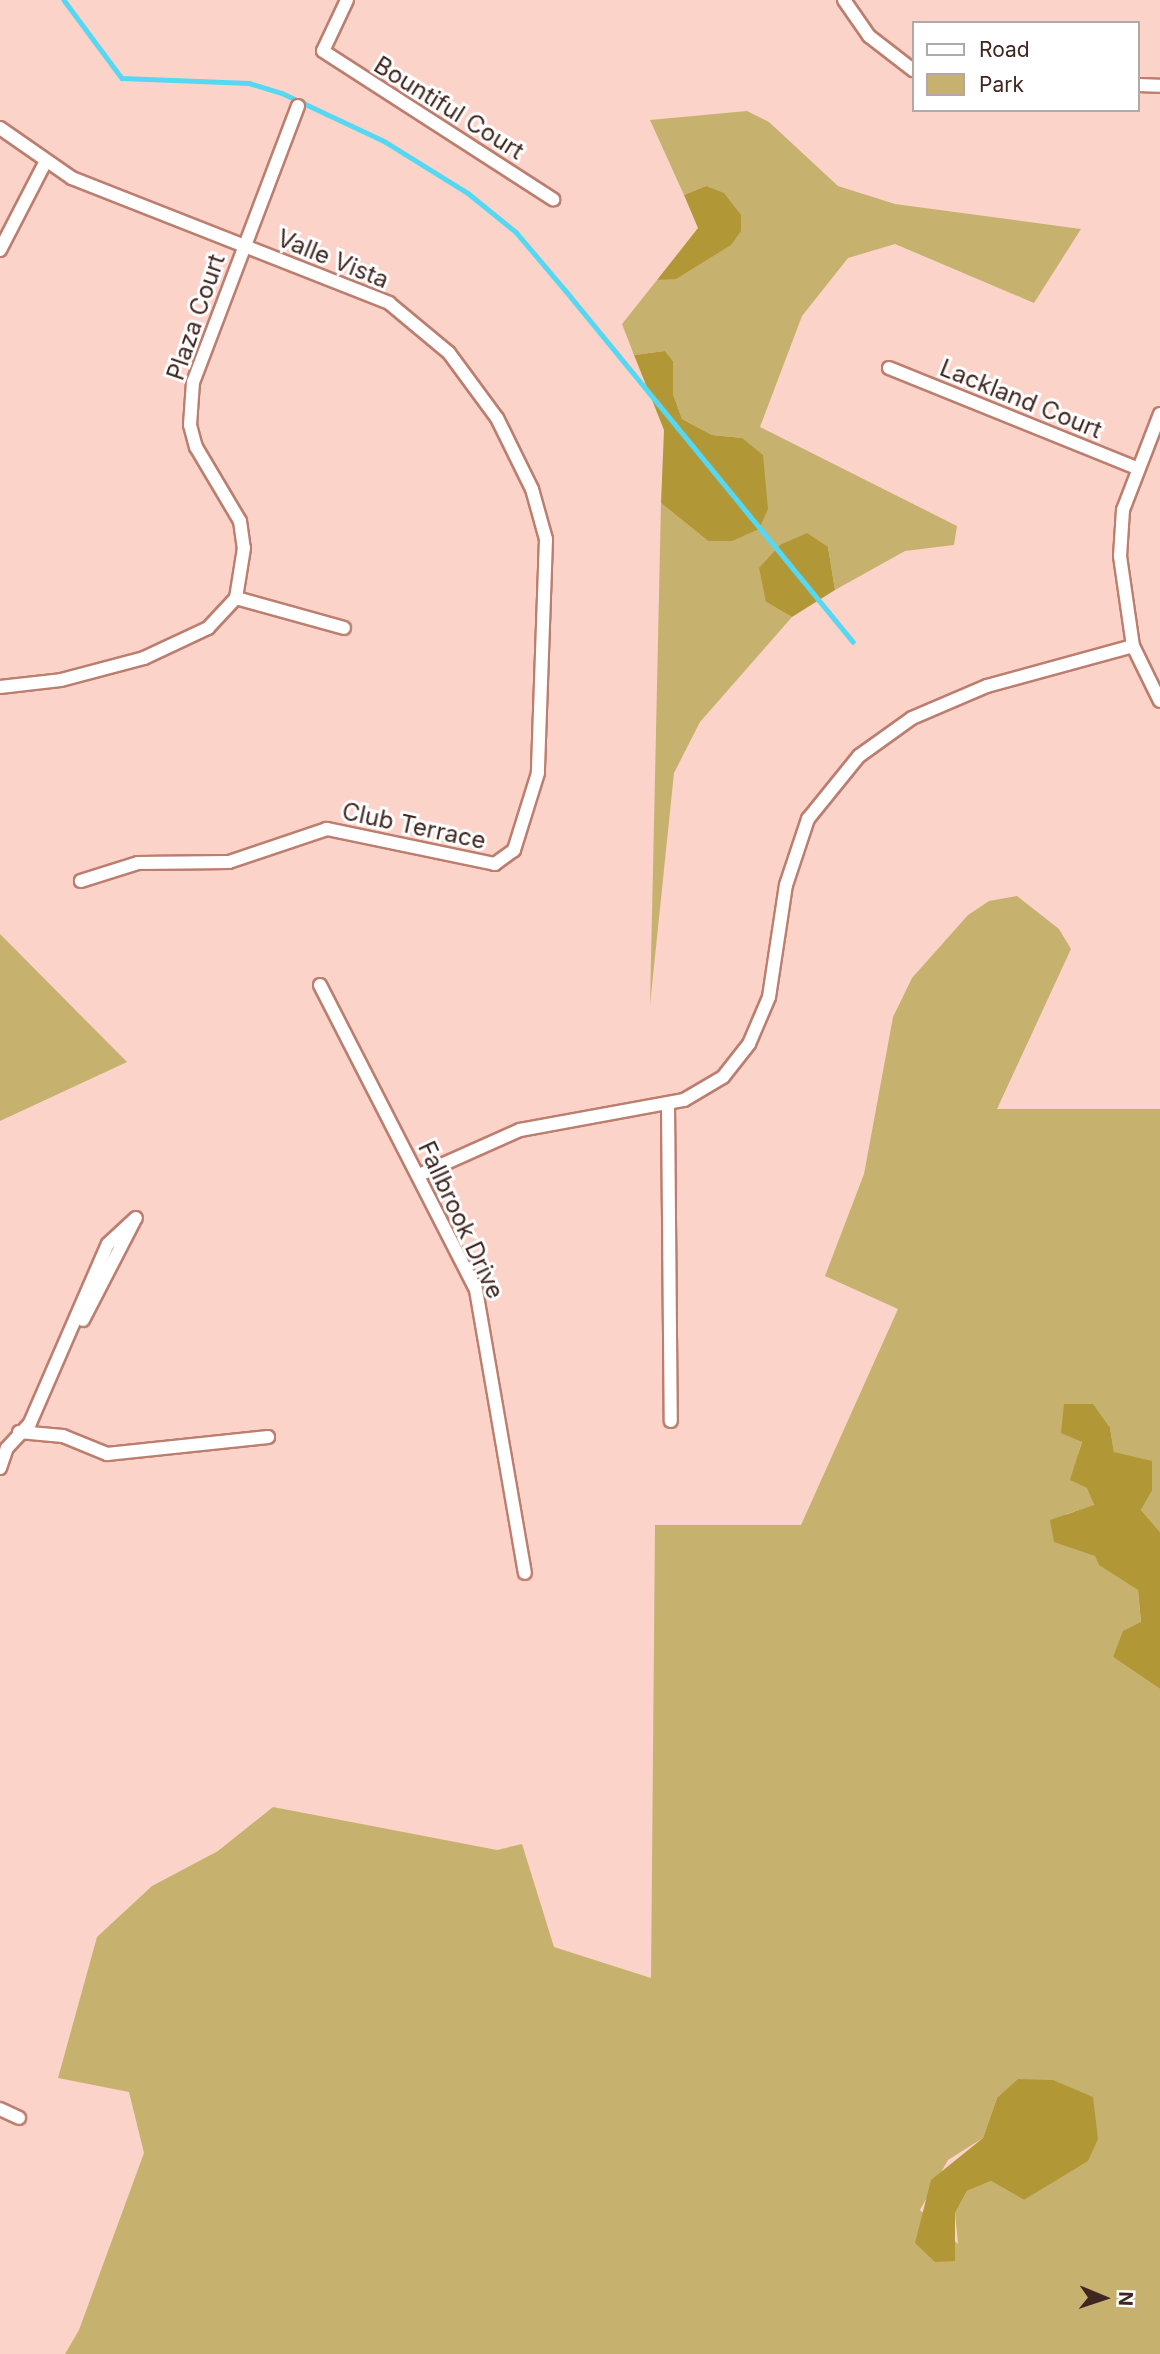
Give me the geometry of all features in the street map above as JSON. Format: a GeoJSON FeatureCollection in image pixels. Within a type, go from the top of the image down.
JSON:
{"type":"FeatureCollection","features":[{"type":"Feature","properties":{"kind":"street","name":"Bountiful Court"},"geometry":{"type":"LineString","coordinates":[[347,0],[323,51],[553,199]]}},
{"type":"Feature","properties":{"kind":"street"},"geometry":{"type":"LineString","coordinates":[[844,0],[869,36],[912,69]]}},
{"type":"Feature","properties":{"kind":"street"},"geometry":{"type":"LineString","coordinates":[[1139,85],[1160,86]]}},
{"type":"Feature","properties":{"kind":"street","name":"Plaza Court"},"geometry":{"type":"LineString","coordinates":[[236,598],[244,548],[240,521],[196,447],[189,406],[243,246],[298,106]]}},
{"type":"Feature","properties":{"kind":"street","name":"Valle Vista"},"geometry":{"type":"LineString","coordinates":[[0,128],[45,163],[243,246],[389,303],[429,336],[497,418],[532,489],[546,539],[543,724],[526,818],[513,850],[495,864]]}},
{"type":"Feature","properties":{"kind":"street"},"geometry":{"type":"LineString","coordinates":[[0,250],[45,163]]}},
{"type":"Feature","properties":{"kind":"street","name":"Lackland Court"},"geometry":{"type":"LineString","coordinates":[[889,368],[1137,468]]}},
{"type":"Feature","properties":{"kind":"street"},"geometry":{"type":"LineString","coordinates":[[1160,414],[1123,510],[1120,556],[1133,646],[1160,701]]}},
{"type":"Feature","properties":{"kind":"street"},"geometry":{"type":"LineString","coordinates":[[0,687],[61,680],[155,654],[208,628],[236,598],[344,628]]}},
{"type":"Feature","properties":{"kind":"street"},"geometry":{"type":"LineString","coordinates":[[419,1175],[520,1130],[668,1104],[723,1076],[749,1044],[769,997],[786,885],[808,819],[859,756],[912,718],[987,686],[1133,646]]}},
{"type":"Feature","properties":{"kind":"street","name":"Club Terrace"},"geometry":{"type":"LineString","coordinates":[[81,881],[138,863],[229,862],[327,829],[495,864]]}},
{"type":"Feature","properties":{"kind":"street","name":"Fallbrook Drive"},"geometry":{"type":"LineString","coordinates":[[320,985],[476,1290],[524,1573]]}},
{"type":"Feature","properties":{"kind":"street"},"geometry":{"type":"LineString","coordinates":[[668,1104],[671,1421]]}},
{"type":"Feature","properties":{"kind":"street"},"geometry":{"type":"LineString","coordinates":[[0,1468],[19,1432],[30,1423],[108,1244],[136,1218]]}},
{"type":"Feature","properties":{"kind":"street"},"geometry":{"type":"LineString","coordinates":[[19,1432],[63,1436],[107,1454],[268,1437]]}},
{"type":"Feature","properties":{"kind":"street"},"geometry":{"type":"LineString","coordinates":[[0,2109],[19,2118]]}},
{"type":"Feature","properties":{"kind":"green space"},"geometry":{"type":"Polygon","coordinates":[[[747,111],[769,122],[838,186],[895,204],[1081,229],[1034,303],[895,244],[848,258],[802,316],[760,427],[957,526],[954,545],[905,551],[835,590],[828,547],[766,602],[792,617],[700,722],[674,773],[650,1005],[661,503],[708,541],[742,438],[712,435],[682,419],[673,394],[673,361],[665,351],[634,355],[622,324],[657,280],[676,278],[702,262],[706,186],[684,195],[650,120],[747,111]]]}},
{"type":"Feature","properties":{"kind":"green space"},"geometry":{"type":"Polygon","coordinates":[[[1017,896],[1059,929],[1071,949],[997,1109],[1160,1109],[1160,1532],[1141,1510],[1152,1491],[1127,1458],[1114,1452],[1110,1428],[1082,1441],[1078,1455],[1094,1506],[1066,1514],[1095,1556],[1138,1590],[1141,1623],[1113,1657],[1160,1689],[1160,2354],[65,2354],[79,2330],[144,2153],[129,2092],[58,2078],[97,1937],[152,1886],[218,1851],[273,1807],[497,1850],[522,1844],[554,1947],[651,1978],[655,1525],[801,1525],[898,1309],[825,1276],[864,1174],[893,1017],[912,978],[968,915],[989,901],[1017,896]],[[997,2098],[983,2138],[948,2160],[920,2210],[958,2244],[955,2213],[967,2191],[991,2181],[1024,2200],[1069,2172],[997,2098]]]}},
{"type":"Feature","properties":{"kind":"green space"},"geometry":{"type":"Polygon","coordinates":[[[0,934],[127,1062],[0,1121],[0,934]]]}},
{"type":"Feature","properties":{"kind":"shaded area"},"geometry":{"type":"Polygon","coordinates":[[[706,186],[724,193],[741,215],[741,231],[731,245],[676,279],[657,280],[698,228],[684,195],[706,186]]]}},
{"type":"Feature","properties":{"kind":"shaded area"},"geometry":{"type":"Polygon","coordinates":[[[665,351],[673,361],[673,394],[682,419],[712,435],[742,438],[763,455],[768,509],[759,529],[732,541],[708,541],[661,503],[664,430],[634,355],[665,351]]]}},
{"type":"Feature","properties":{"kind":"shaded area"},"geometry":{"type":"Polygon","coordinates":[[[807,533],[828,547],[835,590],[792,617],[766,602],[759,568],[780,545],[807,533]]]}},
{"type":"Feature","properties":{"kind":"shaded area"},"geometry":{"type":"Polygon","coordinates":[[[1064,1404],[1093,1404],[1110,1428],[1114,1452],[1152,1461],[1152,1491],[1141,1510],[1160,1532],[1160,1689],[1113,1657],[1123,1631],[1141,1622],[1138,1590],[1099,1565],[1095,1556],[1054,1542],[1050,1520],[1094,1505],[1087,1488],[1070,1480],[1082,1442],[1061,1433],[1064,1404]]]}},
{"type":"Feature","properties":{"kind":"shaded area"},"geometry":{"type":"Polygon","coordinates":[[[1018,2079],[1053,2080],[1093,2097],[1098,2139],[1088,2161],[1024,2200],[991,2181],[967,2191],[955,2213],[955,2261],[935,2262],[915,2243],[931,2180],[983,2138],[997,2098],[1018,2079]]]}},
{"type":"Feature","properties":{"kind":"waterway"},"geometry":{"type":"LineString","coordinates":[[64,0],[122,78],[249,83],[282,93],[384,141],[468,193],[516,232],[853,642]]}}]}
